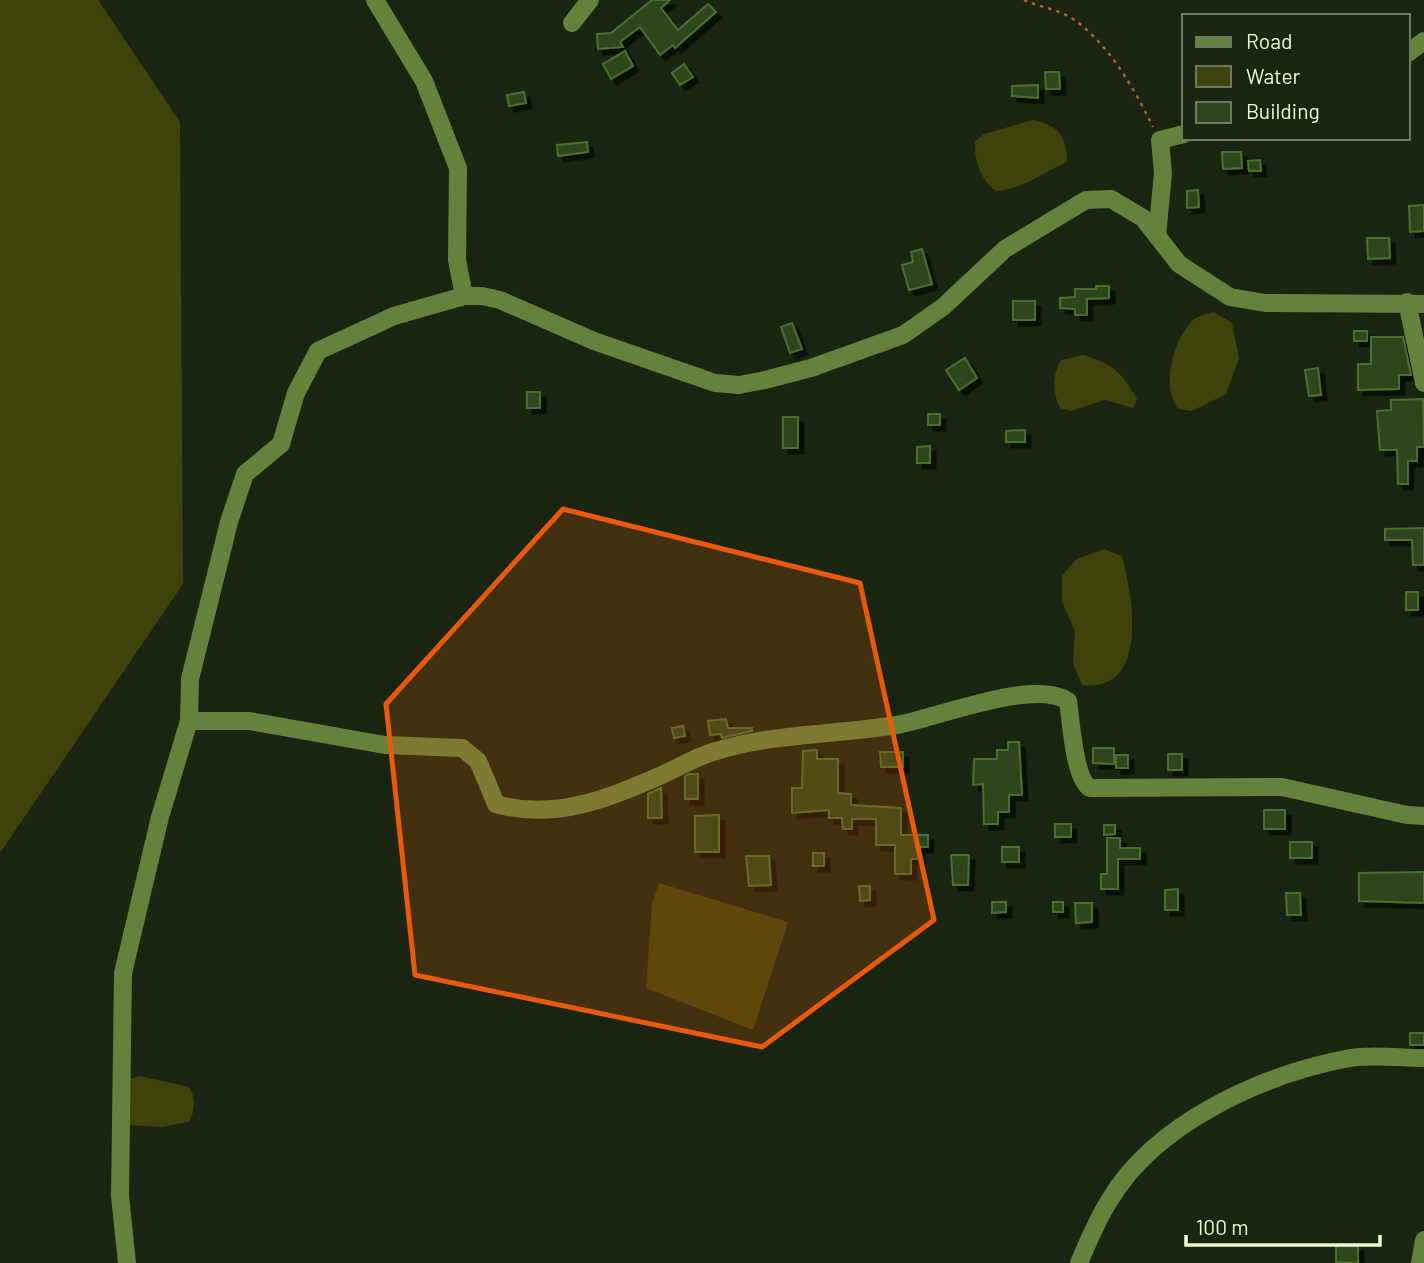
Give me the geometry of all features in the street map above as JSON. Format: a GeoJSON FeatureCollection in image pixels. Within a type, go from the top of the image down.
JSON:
{"type":"FeatureCollection","features":[{"type":"Feature","properties":{"kind":"street"},"geometry":{"type":"LineString","coordinates":[[375,0],[424,81],[458,168],[457,260],[464,296]]}},
{"type":"Feature","properties":{"kind":"street"},"geometry":{"type":"LineString","coordinates":[[572,23],[590,0]]}},
{"type":"Feature","properties":{"kind":"street"},"geometry":{"type":"LineString","coordinates":[[1157,236],[1163,173],[1160,139],[1182,134]]}},
{"type":"Feature","properties":{"kind":"street"},"geometry":{"type":"LineString","coordinates":[[127,1263],[120,1196],[123,972],[160,817],[189,721],[190,679],[229,522],[245,474],[281,444],[296,393],[318,351],[394,316],[464,296],[500,300],[594,341],[691,376],[715,383],[739,385],[811,368],[903,335],[943,307],[1005,250],[1086,200],[1111,199],[1143,218],[1180,264],[1230,297],[1265,303],[1415,303],[1424,383]]}},
{"type":"Feature","properties":{"kind":"street"},"geometry":{"type":"LineString","coordinates":[[189,721],[249,721],[385,745],[462,748],[478,761],[496,804],[535,811],[582,807],[724,749],[789,735],[898,725],[1003,697],[1059,695],[1068,701],[1080,772],[1090,788],[1282,787],[1407,815],[1424,816]]}},
{"type":"Feature","properties":{"kind":"street"},"geometry":{"type":"LineString","coordinates":[[1079,1263],[1110,1198],[1143,1158],[1199,1112],[1269,1082],[1351,1058],[1424,1058]]}},
{"type":"Feature","properties":{"kind":"street"},"geometry":{"type":"LineString","coordinates":[[1420,1263],[1424,1240]]}},
{"type":"Feature","properties":{"kind":"path"},"geometry":{"type":"LineString","coordinates":[[1024,0],[1060,12],[1077,21],[1129,79],[1160,139]]}},
{"type":"Feature","properties":{"kind":"highlighted area"},"geometry":{"type":"Polygon","coordinates":[[[563,509],[860,583],[934,920],[762,1047],[415,975],[386,704],[563,509]]]}},
{"type":"Feature","properties":{"kind":"water"},"geometry":{"type":"Polygon","coordinates":[[[0,0],[98,0],[180,122],[183,584],[0,853],[0,0]]]}},
{"type":"Feature","properties":{"kind":"water"},"geometry":{"type":"Polygon","coordinates":[[[1033,120],[1049,125],[1059,133],[1065,145],[1067,162],[1024,184],[996,191],[986,182],[980,170],[975,142],[984,134],[1033,120]]]}},
{"type":"Feature","properties":{"kind":"water"},"geometry":{"type":"Polygon","coordinates":[[[1214,312],[1232,323],[1239,358],[1226,394],[1192,411],[1178,409],[1170,388],[1175,351],[1193,320],[1214,312]]]}},
{"type":"Feature","properties":{"kind":"water"},"geometry":{"type":"Polygon","coordinates":[[[1083,355],[1109,365],[1121,375],[1137,399],[1133,408],[1105,400],[1071,411],[1060,408],[1054,384],[1058,366],[1061,360],[1083,355]]]}},
{"type":"Feature","properties":{"kind":"water"},"geometry":{"type":"Polygon","coordinates":[[[1104,549],[1122,556],[1130,593],[1132,638],[1128,658],[1119,674],[1104,683],[1082,685],[1073,663],[1075,631],[1062,602],[1062,576],[1077,559],[1104,549]]]}},
{"type":"Feature","properties":{"kind":"water"},"geometry":{"type":"Polygon","coordinates":[[[659,883],[788,922],[753,1030],[646,988],[652,904],[659,883]]]}},
{"type":"Feature","properties":{"kind":"water"},"geometry":{"type":"Polygon","coordinates":[[[139,1076],[189,1087],[194,1104],[189,1122],[161,1127],[130,1125],[130,1079],[139,1076]]]}},
{"type":"Feature","properties":{"kind":"building"},"geometry":{"type":"Polygon","coordinates":[[[652,0],[670,0],[661,8],[678,30],[708,4],[716,12],[675,48],[673,45],[660,55],[640,27],[620,42],[623,47],[598,49],[597,34],[611,33],[652,0]]]}},
{"type":"Feature","properties":{"kind":"building"},"geometry":{"type":"Polygon","coordinates":[[[625,51],[633,66],[611,79],[603,64],[625,51]]]}},
{"type":"Feature","properties":{"kind":"building"},"geometry":{"type":"Polygon","coordinates":[[[684,64],[693,77],[680,85],[672,73],[684,64]]]}},
{"type":"Feature","properties":{"kind":"building"},"geometry":{"type":"Polygon","coordinates":[[[1045,72],[1059,72],[1060,89],[1046,89],[1045,72]]]}},
{"type":"Feature","properties":{"kind":"building"},"geometry":{"type":"Polygon","coordinates":[[[1038,85],[1038,98],[1012,96],[1012,86],[1038,85]]]}},
{"type":"Feature","properties":{"kind":"building"},"geometry":{"type":"Polygon","coordinates":[[[524,92],[526,103],[509,106],[507,95],[524,92]]]}},
{"type":"Feature","properties":{"kind":"building"},"geometry":{"type":"Polygon","coordinates":[[[587,142],[588,152],[558,156],[557,145],[587,142]]]}},
{"type":"Feature","properties":{"kind":"building"},"geometry":{"type":"Polygon","coordinates":[[[1222,152],[1241,152],[1242,168],[1223,169],[1222,152]]]}},
{"type":"Feature","properties":{"kind":"building"},"geometry":{"type":"Polygon","coordinates":[[[1260,160],[1261,171],[1249,171],[1248,161],[1260,160]]]}},
{"type":"Feature","properties":{"kind":"building"},"geometry":{"type":"Polygon","coordinates":[[[1198,190],[1199,207],[1187,208],[1187,191],[1198,190]]]}},
{"type":"Feature","properties":{"kind":"building"},"geometry":{"type":"Polygon","coordinates":[[[1424,205],[1424,231],[1410,232],[1409,206],[1424,205]]]}},
{"type":"Feature","properties":{"kind":"building"},"geometry":{"type":"Polygon","coordinates":[[[1367,238],[1389,238],[1390,258],[1368,259],[1367,238]]]}},
{"type":"Feature","properties":{"kind":"building"},"geometry":{"type":"Polygon","coordinates":[[[922,249],[932,284],[909,290],[902,265],[913,262],[911,252],[922,249]]]}},
{"type":"Feature","properties":{"kind":"building"},"geometry":{"type":"Polygon","coordinates":[[[1096,286],[1109,286],[1109,298],[1087,299],[1087,315],[1075,315],[1075,309],[1060,308],[1060,298],[1075,297],[1075,289],[1096,289],[1096,286]]]}},
{"type":"Feature","properties":{"kind":"building"},"geometry":{"type":"Polygon","coordinates":[[[1013,301],[1035,301],[1035,320],[1013,320],[1013,301]]]}},
{"type":"Feature","properties":{"kind":"building"},"geometry":{"type":"Polygon","coordinates":[[[792,323],[802,349],[790,353],[781,327],[792,323]]]}},
{"type":"Feature","properties":{"kind":"building"},"geometry":{"type":"Polygon","coordinates":[[[1354,331],[1367,331],[1367,341],[1354,341],[1354,331]]]}},
{"type":"Feature","properties":{"kind":"building"},"geometry":{"type":"Polygon","coordinates":[[[1371,337],[1403,337],[1411,375],[1399,375],[1399,389],[1358,390],[1358,364],[1371,364],[1371,337]]]}},
{"type":"Feature","properties":{"kind":"building"},"geometry":{"type":"Polygon","coordinates":[[[965,358],[977,378],[959,390],[946,370],[965,358]]]}},
{"type":"Feature","properties":{"kind":"building"},"geometry":{"type":"Polygon","coordinates":[[[1318,368],[1321,395],[1309,396],[1305,370],[1318,368]]]}},
{"type":"Feature","properties":{"kind":"building"},"geometry":{"type":"Polygon","coordinates":[[[527,392],[540,392],[540,408],[527,408],[527,392]]]}},
{"type":"Feature","properties":{"kind":"building"},"geometry":{"type":"Polygon","coordinates":[[[1423,399],[1424,447],[1417,447],[1417,461],[1408,461],[1408,484],[1398,484],[1397,450],[1380,450],[1377,411],[1391,410],[1391,400],[1423,399]]]}},
{"type":"Feature","properties":{"kind":"building"},"geometry":{"type":"Polygon","coordinates":[[[928,414],[940,414],[940,425],[928,425],[928,414]]]}},
{"type":"Feature","properties":{"kind":"building"},"geometry":{"type":"Polygon","coordinates":[[[783,417],[798,417],[798,448],[783,448],[783,417]]]}},
{"type":"Feature","properties":{"kind":"building"},"geometry":{"type":"Polygon","coordinates":[[[1025,430],[1025,442],[1006,442],[1006,431],[1025,430]]]}},
{"type":"Feature","properties":{"kind":"building"},"geometry":{"type":"Polygon","coordinates":[[[930,446],[930,463],[917,463],[917,447],[930,446]]]}},
{"type":"Feature","properties":{"kind":"building"},"geometry":{"type":"Polygon","coordinates":[[[1424,528],[1424,565],[1413,565],[1412,540],[1385,540],[1385,529],[1424,528]]]}},
{"type":"Feature","properties":{"kind":"building"},"geometry":{"type":"Polygon","coordinates":[[[1406,592],[1418,592],[1418,610],[1406,610],[1406,592]]]}},
{"type":"Feature","properties":{"kind":"building"},"geometry":{"type":"Polygon","coordinates":[[[726,719],[728,728],[752,728],[752,731],[722,738],[721,734],[710,735],[708,721],[726,719]]]}},
{"type":"Feature","properties":{"kind":"building"},"geometry":{"type":"Polygon","coordinates":[[[683,726],[685,736],[674,738],[672,728],[683,726]]]}},
{"type":"Feature","properties":{"kind":"building"},"geometry":{"type":"Polygon","coordinates":[[[1008,742],[1019,742],[1022,795],[1009,795],[1009,812],[998,812],[998,824],[984,824],[983,784],[973,785],[974,759],[997,759],[997,750],[1008,750],[1008,742]]]}},
{"type":"Feature","properties":{"kind":"building"},"geometry":{"type":"Polygon","coordinates":[[[1093,748],[1114,748],[1114,764],[1093,763],[1093,748]]]}},
{"type":"Feature","properties":{"kind":"building"},"geometry":{"type":"Polygon","coordinates":[[[817,750],[817,759],[838,759],[838,793],[851,794],[851,805],[901,808],[901,835],[928,835],[928,847],[919,847],[919,859],[911,859],[911,874],[895,874],[895,845],[876,845],[876,819],[852,819],[852,829],[843,829],[842,818],[829,818],[829,810],[792,813],[792,788],[802,788],[803,751],[817,750]]]}},
{"type":"Feature","properties":{"kind":"building"},"geometry":{"type":"Polygon","coordinates":[[[880,752],[903,752],[903,767],[881,767],[880,752]]]}},
{"type":"Feature","properties":{"kind":"building"},"geometry":{"type":"Polygon","coordinates":[[[1168,754],[1182,754],[1182,770],[1168,770],[1168,754]]]}},
{"type":"Feature","properties":{"kind":"building"},"geometry":{"type":"Polygon","coordinates":[[[1116,755],[1128,755],[1128,768],[1116,768],[1116,755]]]}},
{"type":"Feature","properties":{"kind":"building"},"geometry":{"type":"Polygon","coordinates":[[[698,774],[698,799],[685,799],[685,776],[698,774]]]}},
{"type":"Feature","properties":{"kind":"building"},"geometry":{"type":"Polygon","coordinates":[[[661,788],[662,818],[648,818],[648,794],[661,788]]]}},
{"type":"Feature","properties":{"kind":"building"},"geometry":{"type":"Polygon","coordinates":[[[1264,810],[1285,810],[1285,829],[1264,829],[1264,810]]]}},
{"type":"Feature","properties":{"kind":"building"},"geometry":{"type":"Polygon","coordinates":[[[719,815],[719,852],[695,852],[695,816],[719,815]]]}},
{"type":"Feature","properties":{"kind":"building"},"geometry":{"type":"Polygon","coordinates":[[[1055,824],[1071,824],[1071,837],[1055,837],[1055,824]]]}},
{"type":"Feature","properties":{"kind":"building"},"geometry":{"type":"Polygon","coordinates":[[[1104,825],[1115,825],[1115,834],[1104,835],[1104,825]]]}},
{"type":"Feature","properties":{"kind":"building"},"geometry":{"type":"Polygon","coordinates":[[[1107,838],[1120,838],[1120,848],[1140,848],[1140,859],[1118,859],[1118,889],[1101,889],[1101,874],[1107,874],[1107,838]]]}},
{"type":"Feature","properties":{"kind":"building"},"geometry":{"type":"Polygon","coordinates":[[[1290,842],[1312,842],[1312,858],[1290,858],[1290,842]]]}},
{"type":"Feature","properties":{"kind":"building"},"geometry":{"type":"Polygon","coordinates":[[[1002,847],[1019,847],[1019,862],[1002,862],[1002,847]]]}},
{"type":"Feature","properties":{"kind":"building"},"geometry":{"type":"Polygon","coordinates":[[[813,853],[824,853],[824,866],[813,866],[813,853]]]}},
{"type":"Feature","properties":{"kind":"building"},"geometry":{"type":"Polygon","coordinates":[[[951,855],[969,855],[968,885],[953,885],[951,855]]]}},
{"type":"Feature","properties":{"kind":"building"},"geometry":{"type":"Polygon","coordinates":[[[746,856],[769,856],[771,885],[749,886],[746,856]]]}},
{"type":"Feature","properties":{"kind":"building"},"geometry":{"type":"Polygon","coordinates":[[[1424,872],[1424,903],[1359,901],[1359,873],[1424,872]]]}},
{"type":"Feature","properties":{"kind":"building"},"geometry":{"type":"Polygon","coordinates":[[[859,886],[870,886],[870,900],[860,901],[859,886]]]}},
{"type":"Feature","properties":{"kind":"building"},"geometry":{"type":"Polygon","coordinates":[[[1178,889],[1178,910],[1165,910],[1165,890],[1178,889]]]}},
{"type":"Feature","properties":{"kind":"building"},"geometry":{"type":"Polygon","coordinates":[[[1286,893],[1300,893],[1301,915],[1287,915],[1286,893]]]}},
{"type":"Feature","properties":{"kind":"building"},"geometry":{"type":"Polygon","coordinates":[[[992,902],[1006,902],[1006,912],[992,913],[992,902]]]}},
{"type":"Feature","properties":{"kind":"building"},"geometry":{"type":"Polygon","coordinates":[[[1053,902],[1063,902],[1063,912],[1053,912],[1053,902]]]}},
{"type":"Feature","properties":{"kind":"building"},"geometry":{"type":"Polygon","coordinates":[[[1075,903],[1092,903],[1092,922],[1076,923],[1075,903]]]}},
{"type":"Feature","properties":{"kind":"building"},"geometry":{"type":"Polygon","coordinates":[[[1410,1033],[1424,1033],[1424,1045],[1410,1045],[1410,1033]]]}},
{"type":"Feature","properties":{"kind":"building"},"geometry":{"type":"Polygon","coordinates":[[[1336,1246],[1358,1246],[1358,1263],[1336,1262],[1336,1246]]]}}]}
